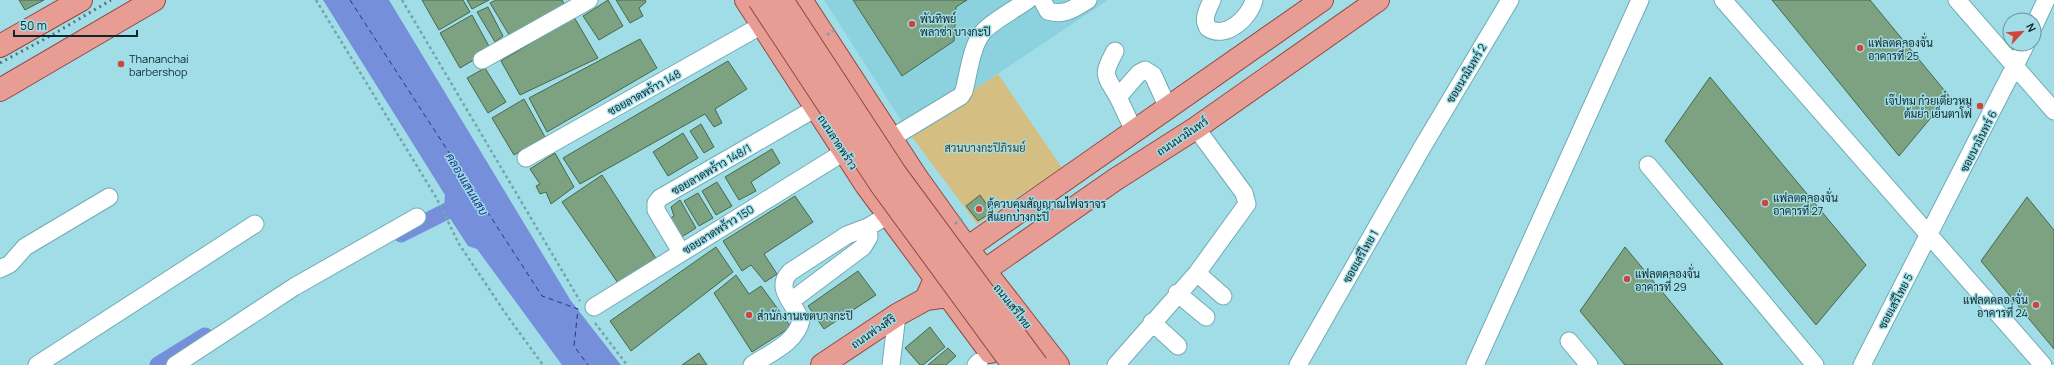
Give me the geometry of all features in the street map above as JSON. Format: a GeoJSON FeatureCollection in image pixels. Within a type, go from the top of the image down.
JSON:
{"type":"FeatureCollection","features":[{"type":"Feature","properties":{"kind":"main road"},"geometry":{"type":"LineString","coordinates":[[0,46],[81,0]]}},
{"type":"Feature","properties":{"kind":"main road"},"geometry":{"type":"LineString","coordinates":[[0,90],[154,0]]}},
{"type":"Feature","properties":{"kind":"main road","name":"ถนนลาดพร้าว"},"geometry":{"type":"LineString","coordinates":[[746,0],[844,152],[935,279]]}},
{"type":"Feature","properties":{"kind":"main road"},"geometry":{"type":"LineString","coordinates":[[759,0],[885,190],[1013,365]]}},
{"type":"Feature","properties":{"kind":"main road"},"geometry":{"type":"LineString","coordinates":[[782,0],[896,174],[1037,365]]}},
{"type":"Feature","properties":{"kind":"main road"},"geometry":{"type":"LineString","coordinates":[[800,0],[890,139],[967,248]]}},
{"type":"Feature","properties":{"kind":"main road"},"geometry":{"type":"LineString","coordinates":[[926,299],[935,279],[967,248],[1322,0]]}},
{"type":"Feature","properties":{"kind":"main road","name":"ถนนนวมินทร์"},"geometry":{"type":"LineString","coordinates":[[985,270],[1196,128],[1378,0]]}},
{"type":"Feature","properties":{"kind":"main road"},"geometry":{"type":"LineString","coordinates":[[1134,131],[1152,157]]}},
{"type":"Feature","properties":{"kind":"main road","name":"ถนนเสรีไทย"},"geometry":{"type":"LineString","coordinates":[[967,248],[1058,365]]}},
{"type":"Feature","properties":{"kind":"main road","name":"ถนนพ่วงศิริ"},"geometry":{"type":"LineString","coordinates":[[822,365],[897,315],[926,299],[948,296],[985,270]]}},
{"type":"Feature","properties":{"kind":"main road"},"geometry":{"type":"LineString","coordinates":[[935,279],[1001,365]]}},
{"type":"Feature","properties":{"kind":"street"},"geometry":{"type":"LineString","coordinates":[[482,60],[589,0]]}},
{"type":"Feature","properties":{"kind":"street"},"geometry":{"type":"LineString","coordinates":[[890,139],[961,96],[978,38],[984,30],[1028,0]]}},
{"type":"Feature","properties":{"kind":"street"},"geometry":{"type":"LineString","coordinates":[[1042,0],[1048,11],[1059,14],[1071,10],[1088,0]]}},
{"type":"Feature","properties":{"kind":"street"},"geometry":{"type":"LineString","coordinates":[[1212,0],[1206,13],[1205,23],[1208,28],[1216,31],[1227,28],[1241,21],[1252,8],[1253,0],[1264,0]]}},
{"type":"Feature","properties":{"kind":"street","name":"ซอยนวมินทร์ 2"},"geometry":{"type":"LineString","coordinates":[[1423,146],[1510,0]]}},
{"type":"Feature","properties":{"kind":"street"},"geometry":{"type":"LineString","coordinates":[[1475,365],[1640,0]]}},
{"type":"Feature","properties":{"kind":"street"},"geometry":{"type":"LineString","coordinates":[[1723,0],[1929,237],[2043,365]]}},
{"type":"Feature","properties":{"kind":"street"},"geometry":{"type":"LineString","coordinates":[[1957,0],[2054,111]]}},
{"type":"Feature","properties":{"kind":"street"},"geometry":{"type":"LineString","coordinates":[[2040,12],[2046,0]]}},
{"type":"Feature","properties":{"kind":"street","name":"ซอยลาดพร้าว 148"},"geometry":{"type":"LineString","coordinates":[[526,158],[762,25]]}},
{"type":"Feature","properties":{"kind":"street"},"geometry":{"type":"LineString","coordinates":[[1115,51],[1105,70],[1105,75],[1118,97],[1134,131]]}},
{"type":"Feature","properties":{"kind":"street","name":"ซอยนวมินทร์ 6"},"geometry":{"type":"LineString","coordinates":[[1929,237],[2022,52]]}},
{"type":"Feature","properties":{"kind":"street"},"geometry":{"type":"LineString","coordinates":[[1118,97],[1139,73],[1145,70],[1153,75],[1168,108]]}},
{"type":"Feature","properties":{"kind":"street","name":"ซอยลาดพร้าว 148/1"},"geometry":{"type":"LineString","coordinates":[[681,252],[656,210],[656,203],[660,198],[816,108]]}},
{"type":"Feature","properties":{"kind":"street"},"geometry":{"type":"LineString","coordinates":[[1116,365],[1177,293],[1197,273],[1248,202],[1244,193],[1196,128]]}},
{"type":"Feature","properties":{"kind":"street","name":"ซอยเสรีไทย 1"},"geometry":{"type":"LineString","coordinates":[[1298,365],[1423,146]]}},
{"type":"Feature","properties":{"kind":"street","name":"ซอยลาดพร้าว 150"},"geometry":{"type":"LineString","coordinates":[[590,311],[681,252],[844,152]]}},
{"type":"Feature","properties":{"kind":"street"},"geometry":{"type":"LineString","coordinates":[[1648,165],[1815,365]]}},
{"type":"Feature","properties":{"kind":"street"},"geometry":{"type":"LineString","coordinates":[[0,269],[10,264],[25,247],[109,197]]}},
{"type":"Feature","properties":{"kind":"street"},"geometry":{"type":"LineString","coordinates":[[752,365],[794,337],[801,320],[783,284],[784,278],[790,272],[847,235],[868,227],[888,215]]}},
{"type":"Feature","properties":{"kind":"street"},"geometry":{"type":"LineString","coordinates":[[175,365],[294,287],[417,217]]}},
{"type":"Feature","properties":{"kind":"street"},"geometry":{"type":"LineString","coordinates":[[37,365],[255,224]]}},
{"type":"Feature","properties":{"kind":"street"},"geometry":{"type":"LineString","coordinates":[[791,301],[863,247],[869,237],[868,227]]}},
{"type":"Feature","properties":{"kind":"street","name":"ซอยเสรีไทย 5"},"geometry":{"type":"LineString","coordinates":[[1862,365],[1929,237]]}},
{"type":"Feature","properties":{"kind":"street"},"geometry":{"type":"LineString","coordinates":[[1197,273],[1223,296]]}},
{"type":"Feature","properties":{"kind":"street"},"geometry":{"type":"LineString","coordinates":[[1177,293],[1206,317]]}},
{"type":"Feature","properties":{"kind":"street"},"geometry":{"type":"LineString","coordinates":[[891,365],[897,315]]}},
{"type":"Feature","properties":{"kind":"street"},"geometry":{"type":"LineString","coordinates":[[1152,322],[1178,346]]}},
{"type":"Feature","properties":{"kind":"street"},"geometry":{"type":"LineString","coordinates":[[1569,341],[1589,365]]}},
{"type":"Feature","properties":{"kind":"path"},"geometry":{"type":"LineString","coordinates":[[316,0],[437,199],[463,250],[508,317],[543,365]]}},
{"type":"Feature","properties":{"kind":"path"},"geometry":{"type":"LineString","coordinates":[[402,0],[590,311],[627,365]]}},
{"type":"Feature","properties":{"kind":"shaded area"},"geometry":{"type":"Polygon","coordinates":[[[824,0],[1108,0],[909,133],[824,0]]]}},
{"type":"Feature","properties":{"kind":"green space","name":"สวนบางกะปิภิรมย์"},"geometry":{"type":"Polygon","coordinates":[[[998,74],[1062,168],[977,224],[909,133],[998,74]]]}},
{"type":"Feature","properties":{"kind":"water","name":"คลองแสนแสบ"},"geometry":{"type":"Polygon","coordinates":[[[323,0],[389,0],[571,301],[621,365],[562,365],[477,249],[468,246],[444,209],[445,195],[323,0]]]}},
{"type":"Feature","properties":{"kind":"building"},"geometry":{"type":"Polygon","coordinates":[[[19,0],[44,0],[25,10],[19,0]]]}},
{"type":"Feature","properties":{"kind":"building"},"geometry":{"type":"Polygon","coordinates":[[[422,0],[463,0],[470,12],[439,30],[422,0]]]}},
{"type":"Feature","properties":{"kind":"building"},"geometry":{"type":"Polygon","coordinates":[[[467,0],[489,0],[472,9],[467,0]]]}},
{"type":"Feature","properties":{"kind":"building"},"geometry":{"type":"Polygon","coordinates":[[[496,0],[562,0],[566,7],[511,38],[490,3],[496,0]]]}},
{"type":"Feature","properties":{"kind":"building"},"geometry":{"type":"Polygon","coordinates":[[[608,0],[623,26],[599,40],[583,16],[608,0]]]}},
{"type":"Feature","properties":{"kind":"building"},"geometry":{"type":"Polygon","coordinates":[[[616,0],[645,0],[646,2],[639,8],[643,16],[630,23],[616,0]]]}},
{"type":"Feature","properties":{"kind":"building","name":"พันทิพย์ พลาซ่า บางกะปิ"},"geometry":{"type":"Polygon","coordinates":[[[853,0],[967,0],[956,7],[954,41],[902,76],[853,0]]]}},
{"type":"Feature","properties":{"kind":"building","name":"แฟลตคลองจั่น อาคารที่ 25"},"geometry":{"type":"Polygon","coordinates":[[[1772,0],[1870,0],[1949,96],[1899,156],[1772,0]]]}},
{"type":"Feature","properties":{"kind":"building"},"geometry":{"type":"Polygon","coordinates":[[[488,7],[503,36],[495,42],[477,12],[488,7]]]}},
{"type":"Feature","properties":{"kind":"building"},"geometry":{"type":"Polygon","coordinates":[[[472,15],[491,50],[460,68],[440,33],[472,15]]]}},
{"type":"Feature","properties":{"kind":"building"},"geometry":{"type":"Polygon","coordinates":[[[574,17],[598,58],[520,95],[501,61],[574,17]]]}},
{"type":"Feature","properties":{"kind":"building"},"geometry":{"type":"Polygon","coordinates":[[[640,39],[657,68],[547,132],[529,98],[640,39]]]}},
{"type":"Feature","properties":{"kind":"building"},"geometry":{"type":"Polygon","coordinates":[[[728,61],[747,89],[715,109],[722,123],[714,127],[705,114],[580,184],[563,158],[728,61]]]}},
{"type":"Feature","properties":{"kind":"building"},"geometry":{"type":"Polygon","coordinates":[[[485,68],[506,102],[488,113],[467,78],[485,68]]]}},
{"type":"Feature","properties":{"kind":"building","name":"แฟลตคลองจั่น อาคารที่ 27"},"geometry":{"type":"Polygon","coordinates":[[[1710,77],[1866,265],[1816,325],[1665,141],[1710,77]]]}},
{"type":"Feature","properties":{"kind":"building"},"geometry":{"type":"Polygon","coordinates":[[[524,99],[545,137],[514,155],[492,118],[524,99]]]}},
{"type":"Feature","properties":{"kind":"building"},"geometry":{"type":"Polygon","coordinates":[[[701,124],[714,147],[704,153],[690,131],[701,124]]]}},
{"type":"Feature","properties":{"kind":"building"},"geometry":{"type":"Polygon","coordinates":[[[683,133],[698,158],[668,176],[653,152],[683,133]]]}},
{"type":"Feature","properties":{"kind":"building"},"geometry":{"type":"Polygon","coordinates":[[[772,149],[780,163],[751,182],[756,191],[739,200],[725,177],[772,149]]]}},
{"type":"Feature","properties":{"kind":"building"},"geometry":{"type":"Polygon","coordinates":[[[555,153],[574,187],[551,204],[546,192],[540,194],[536,186],[540,184],[530,169],[555,153]]]}},
{"type":"Feature","properties":{"kind":"building"},"geometry":{"type":"Polygon","coordinates":[[[602,175],[657,260],[618,283],[562,202],[602,175]]]}},
{"type":"Feature","properties":{"kind":"building"},"geometry":{"type":"Polygon","coordinates":[[[717,182],[732,206],[716,215],[702,191],[717,182]]]}},
{"type":"Feature","properties":{"kind":"building"},"geometry":{"type":"Polygon","coordinates":[[[698,193],[713,218],[699,226],[684,201],[698,193]]]}},
{"type":"Feature","properties":{"kind":"building","name":"ตู้ควบคุมสัญญาณไฟจราจร สี่แยกบางกะปิ"},"geometry":{"type":"Polygon","coordinates":[[[980,195],[992,212],[978,221],[966,206],[980,195]]]}},
{"type":"Feature","properties":{"kind":"building"},"geometry":{"type":"Polygon","coordinates":[[[795,196],[813,222],[764,254],[777,274],[765,282],[751,265],[742,271],[723,241],[795,196]]]}},
{"type":"Feature","properties":{"kind":"building","name":"แฟลตคลองจั่น อาคารที่ 24"},"geometry":{"type":"Polygon","coordinates":[[[2027,197],[2054,230],[2054,349],[1981,261],[2027,197]]]}},
{"type":"Feature","properties":{"kind":"building"},"geometry":{"type":"Polygon","coordinates":[[[680,200],[696,228],[680,238],[667,220],[674,216],[671,207],[680,200]]]}},
{"type":"Feature","properties":{"kind":"building"},"geometry":{"type":"Polygon","coordinates":[[[716,247],[733,272],[631,351],[610,321],[716,247]]]}},
{"type":"Feature","properties":{"kind":"building","name":"แฟลตคลองจั่น อาคารที่ 29"},"geometry":{"type":"Polygon","coordinates":[[[1625,247],[1723,365],[1625,365],[1580,311],[1625,247]]]}},
{"type":"Feature","properties":{"kind":"building"},"geometry":{"type":"Polygon","coordinates":[[[858,271],[876,295],[824,329],[808,306],[858,271]]]}},
{"type":"Feature","properties":{"kind":"building"},"geometry":{"type":"Polygon","coordinates":[[[736,275],[749,294],[761,286],[791,327],[752,352],[714,293],[736,275]]]}},
{"type":"Feature","properties":{"kind":"building"},"geometry":{"type":"Polygon","coordinates":[[[930,327],[945,347],[923,365],[920,365],[905,348],[930,327]]]}},
{"type":"Feature","properties":{"kind":"building"},"geometry":{"type":"Polygon","coordinates":[[[948,348],[956,356],[946,365],[928,365],[948,348]]]}},
{"type":"Feature","properties":{"kind":"building"},"geometry":{"type":"Polygon","coordinates":[[[699,353],[707,365],[682,365],[699,353]]]}},
{"type":"Feature","properties":{"kind":"waterway","name":"คลองแสนแสบ"},"geometry":{"type":"LineString","coordinates":[[401,234],[467,201]]}},
{"type":"Feature","properties":{"kind":"waterway"},"geometry":{"type":"LineString","coordinates":[[158,365],[205,336]]}},
{"type":"Feature","properties":{"kind":"ferry route"},"geometry":{"type":"LineString","coordinates":[[350,0],[542,296],[578,309],[574,346],[588,365]]}},
{"type":"Feature","properties":{"kind":"railway"},"geometry":{"type":"LineString","coordinates":[[0,63],[52,35],[111,0]]}},
{"type":"Feature","properties":{"kind":"place","name":"พันทิพย์ พลาซ่า บางกะปิ"},"geometry":{"type":"Point","coordinates":[912,24]}},
{"type":"Feature","properties":{"kind":"place","name":"แฟลตคลองจั่น อาคารที่ 25"},"geometry":{"type":"Point","coordinates":[1860,48]}},
{"type":"Feature","properties":{"kind":"place","name":"Thananchai barbershop"},"geometry":{"type":"Point","coordinates":[121,64]}},
{"type":"Feature","properties":{"kind":"place","name":"เจ๊ปทุม ก๋วยเตี๋ยวหมู ต้มยำ เย็นตาโฟ"},"geometry":{"type":"Point","coordinates":[1980,106]}},
{"type":"Feature","properties":{"kind":"place","name":"แฟลตคลองจั่น อาคารที่ 27"},"geometry":{"type":"Point","coordinates":[1765,203]}},
{"type":"Feature","properties":{"kind":"place","name":"ตู้ควบคุมสัญญาณไฟจราจร สี่แยกบางกะปิ"},"geometry":{"type":"Point","coordinates":[979,209]}},
{"type":"Feature","properties":{"kind":"place","name":"แฟลตคลองจั่น อาคารที่ 29"},"geometry":{"type":"Point","coordinates":[1627,279]}},
{"type":"Feature","properties":{"kind":"place","name":"แฟลตคลองจั่น อาคารที่ 24"},"geometry":{"type":"Point","coordinates":[2036,305]}},
{"type":"Feature","properties":{"kind":"place","name":"สำนักงานเขตบางกะปิ"},"geometry":{"type":"Point","coordinates":[749,315]}}]}
